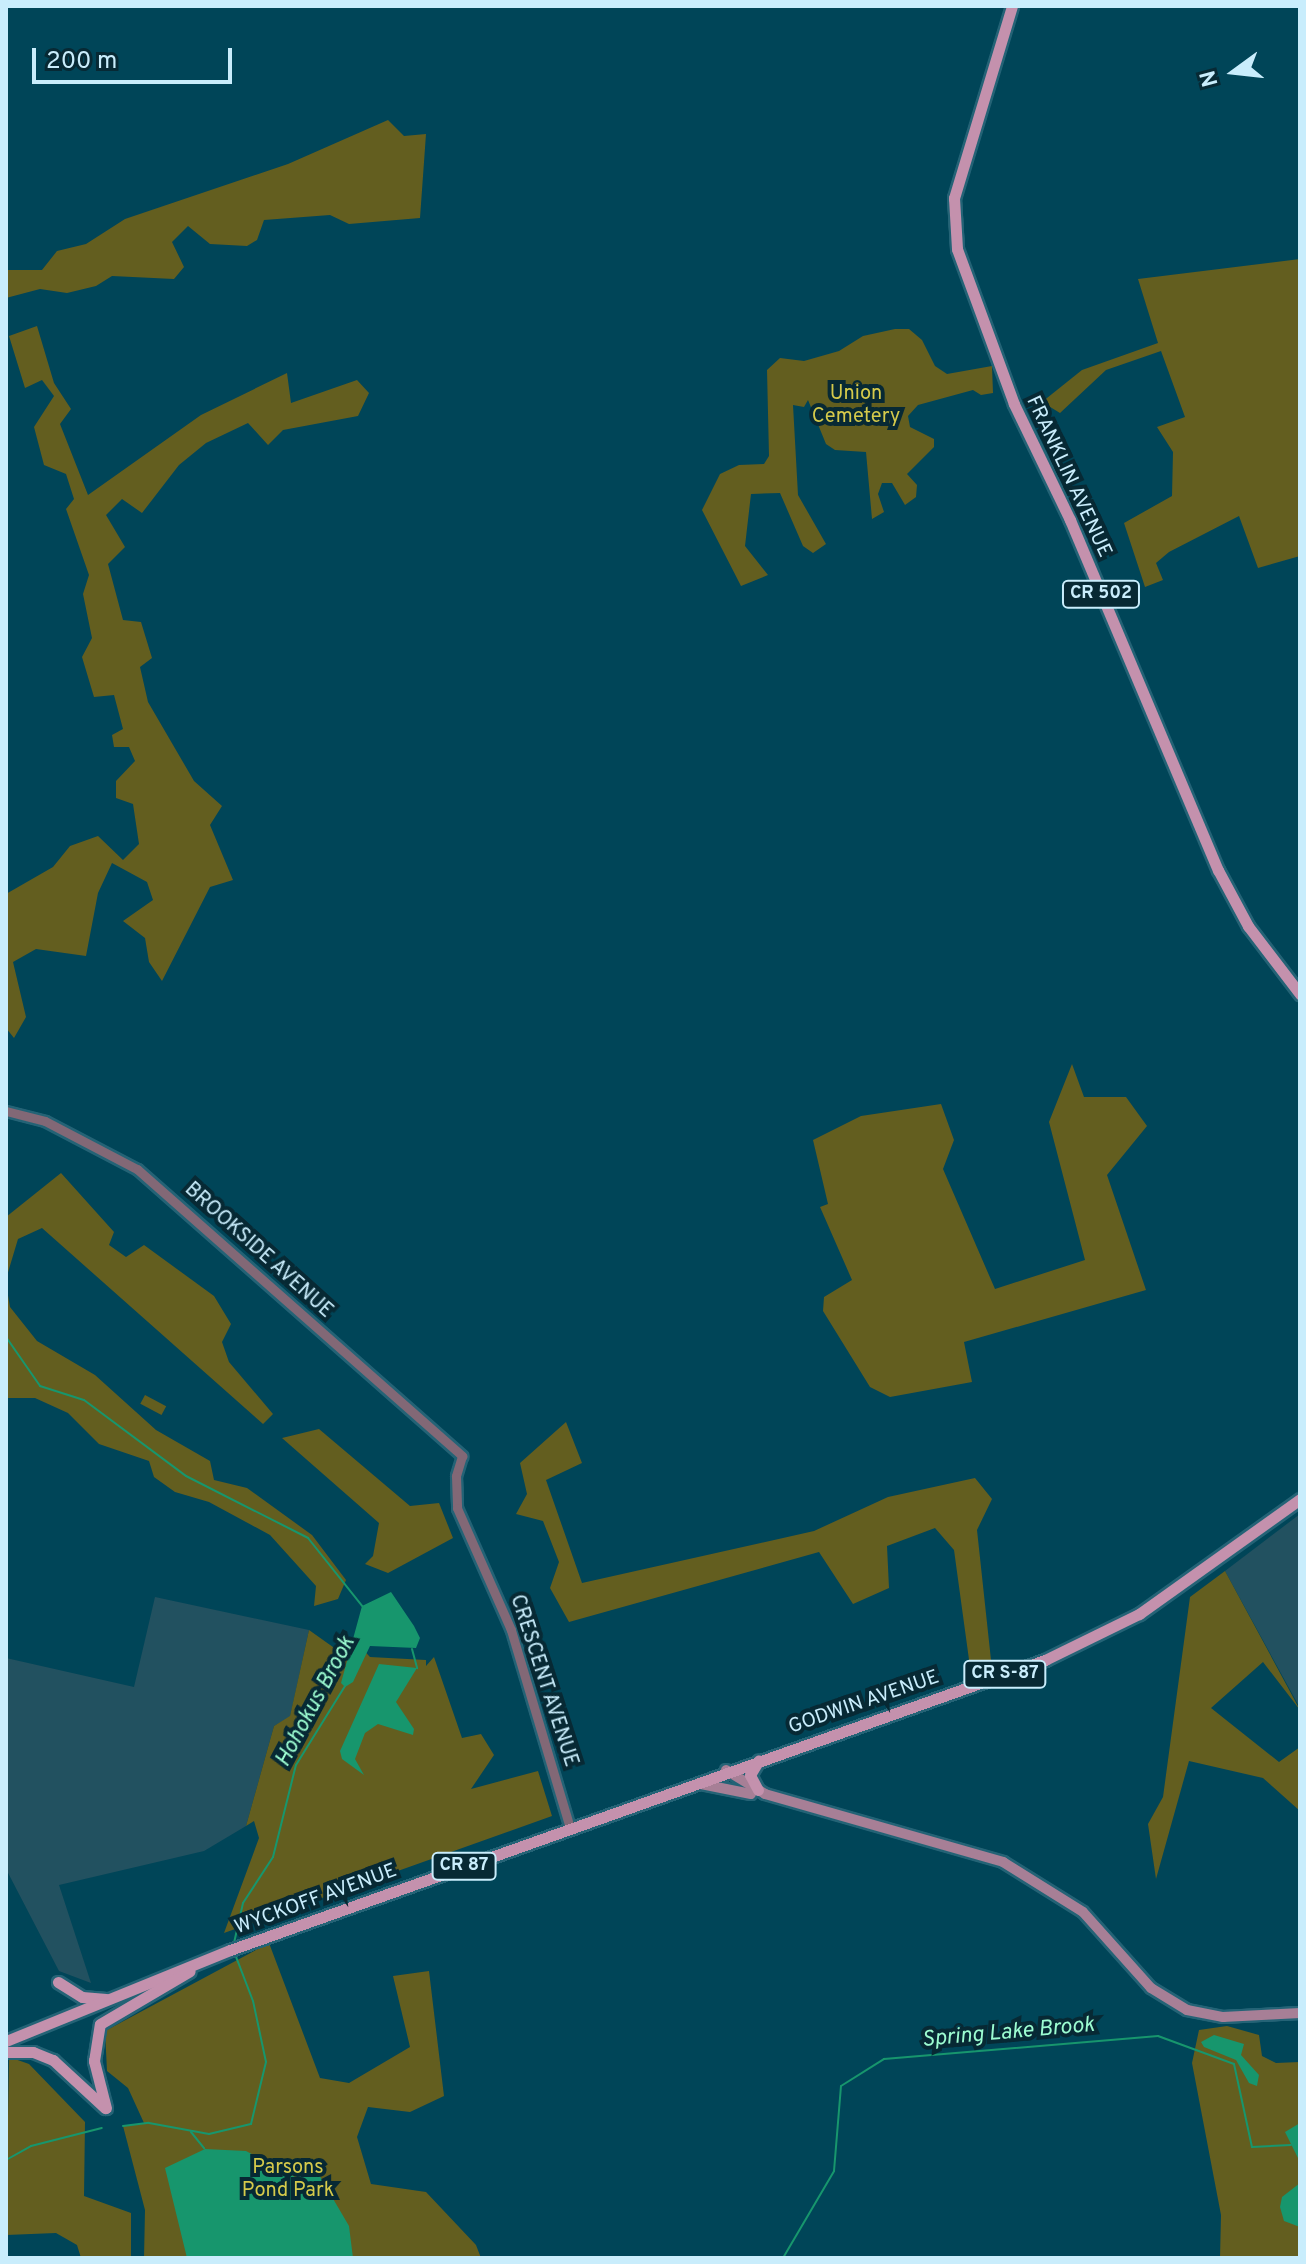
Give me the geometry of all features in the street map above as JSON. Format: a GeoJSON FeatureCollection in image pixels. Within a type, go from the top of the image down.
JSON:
{"type":"FeatureCollection","features":[{"type":"Feature","properties":{"kind":"main road","name":"FRANKLIN AVENUE"},"geometry":{"type":"LineString","coordinates":[[1012,6],[959,175],[953,215],[957,249],[1014,404],[1070,520],[1227,891],[1300,994]]}},
{"type":"Feature","properties":{"kind":"main road","name":"GODWIN AVENUE"},"geometry":{"type":"LineString","coordinates":[[726,1770],[1034,1665],[1087,1640],[1164,1598],[1300,1499]]}},
{"type":"Feature","properties":{"kind":"main road"},"geometry":{"type":"LineString","coordinates":[[762,1792],[751,1770],[763,1757]]}},
{"type":"Feature","properties":{"kind":"main road","name":"WYCKOFF AVENUE"},"geometry":{"type":"LineString","coordinates":[[6,2041],[235,1948],[726,1770],[762,1792]]}},
{"type":"Feature","properties":{"kind":"main road","name":"WYCKOFF AVENUE"},"geometry":{"type":"LineString","coordinates":[[687,1784],[762,1792],[1003,1862],[1083,1912],[1151,1988],[1187,2010],[1223,2017],[1300,2013]]}},
{"type":"Feature","properties":{"kind":"main road"},"geometry":{"type":"LineString","coordinates":[[6,2052],[33,2052],[53,2060],[106,2108],[94,2061],[100,2024],[204,1961]]}},
{"type":"Feature","properties":{"kind":"main road"},"geometry":{"type":"LineString","coordinates":[[58,1982],[82,1997],[110,1999]]}},
{"type":"Feature","properties":{"kind":"street","name":"BROOKSIDE AVENUE"},"geometry":{"type":"LineString","coordinates":[[6,1111],[66,1130],[137,1169],[462,1456]]}},
{"type":"Feature","properties":{"kind":"street","name":"CRESCENT AVENUE"},"geometry":{"type":"LineString","coordinates":[[462,1456],[456,1476],[457,1508],[507,1618],[570,1828]]}},
{"type":"Feature","properties":{"kind":"shaded area"},"geometry":{"type":"Polygon","coordinates":[[[1300,1514],[1300,1708],[1225,1571],[1300,1514]]]}},
{"type":"Feature","properties":{"kind":"shaded area"},"geometry":{"type":"Polygon","coordinates":[[[391,1592],[420,1638],[416,1648],[370,1646],[353,1682],[345,1687],[341,1683],[362,1606],[391,1592]]]}},
{"type":"Feature","properties":{"kind":"shaded area"},"geometry":{"type":"Polygon","coordinates":[[[155,1597],[309,1630],[290,1717],[274,1726],[246,1826],[204,1851],[59,1885],[91,1983],[59,1971],[6,1869],[6,1658],[134,1687],[155,1597]]]}},
{"type":"Feature","properties":{"kind":"shaded area"},"geometry":{"type":"Polygon","coordinates":[[[379,1664],[417,1668],[396,1702],[414,1729],[413,1735],[378,1724],[365,1733],[355,1759],[364,1775],[342,1759],[340,1751],[379,1664]]]}},
{"type":"Feature","properties":{"kind":"shaded area"},"geometry":{"type":"Polygon","coordinates":[[[1214,2035],[1244,2044],[1241,2055],[1259,2075],[1257,2086],[1249,2083],[1236,2060],[1204,2047],[1201,2042],[1214,2035]]]}},
{"type":"Feature","properties":{"kind":"shaded area"},"geometry":{"type":"Polygon","coordinates":[[[1300,2123],[1300,2162],[1285,2132],[1300,2123]]]}},
{"type":"Feature","properties":{"kind":"shaded area"},"geometry":{"type":"Polygon","coordinates":[[[205,2149],[246,2151],[295,2177],[318,2173],[349,2226],[353,2258],[187,2258],[165,2168],[205,2149]]]}},
{"type":"Feature","properties":{"kind":"shaded area"},"geometry":{"type":"Polygon","coordinates":[[[1300,2183],[1300,2227],[1284,2221],[1280,2207],[1282,2197],[1300,2183]]]}},
{"type":"Feature","properties":{"kind":"green space"},"geometry":{"type":"Polygon","coordinates":[[[388,120],[404,136],[426,134],[420,218],[349,224],[330,215],[264,220],[257,240],[247,246],[210,244],[188,226],[172,242],[184,267],[174,279],[112,276],[96,286],[67,293],[40,289],[6,298],[6,270],[42,270],[57,251],[86,244],[125,219],[288,164],[388,120]]]}},
{"type":"Feature","properties":{"kind":"green space"},"geometry":{"type":"Polygon","coordinates":[[[1300,259],[1300,556],[1258,568],[1239,516],[1169,552],[1156,563],[1163,580],[1145,587],[1124,523],[1172,496],[1173,452],[1157,427],[1185,417],[1161,351],[1106,370],[1060,413],[1042,402],[1082,370],[1158,343],[1138,279],[1300,259]]]}},
{"type":"Feature","properties":{"kind":"green space"},"geometry":{"type":"Polygon","coordinates":[[[37,326],[54,383],[71,409],[60,424],[88,495],[201,415],[287,373],[291,403],[357,380],[369,393],[358,416],[283,430],[268,445],[248,423],[206,443],[179,465],[142,513],[122,499],[106,515],[125,547],[108,564],[123,620],[141,622],[152,658],[140,667],[148,702],[194,781],[222,806],[210,825],[233,880],[210,887],[162,981],[149,962],[145,938],[123,921],[153,900],[147,882],[112,863],[98,893],[86,956],[36,949],[13,962],[26,1017],[14,1038],[6,1028],[6,894],[53,867],[70,846],[98,836],[123,860],[139,844],[133,804],[116,798],[116,781],[135,761],[129,747],[114,747],[112,735],[123,729],[114,695],[94,697],[82,657],[92,638],[83,594],[89,575],[66,509],[74,499],[66,474],[44,465],[34,427],[54,396],[42,380],[25,388],[9,336],[37,326]]]}},
{"type":"Feature","properties":{"kind":"green space","name":"Union Cemetery"},"geometry":{"type":"Polygon","coordinates":[[[909,329],[922,340],[935,366],[947,374],[992,366],[993,393],[981,395],[973,390],[918,405],[908,416],[910,427],[934,439],[934,447],[907,474],[917,485],[916,497],[905,505],[892,483],[882,483],[878,494],[884,512],[872,519],[866,452],[835,450],[826,444],[808,400],[804,407],[793,405],[798,495],[826,544],[813,553],[803,546],[780,493],[751,494],[745,546],[768,575],[741,586],[702,510],[720,474],[739,465],[764,464],[769,456],[767,370],[780,358],[804,361],[839,351],[863,336],[909,329]]]}},
{"type":"Feature","properties":{"kind":"green space"},"geometry":{"type":"Polygon","coordinates":[[[1072,1064],[1084,1097],[1126,1097],[1147,1126],[1107,1175],[1146,1290],[964,1342],[972,1382],[890,1397],[870,1387],[823,1311],[824,1297],[852,1280],[820,1207],[828,1204],[813,1140],[861,1116],[941,1104],[954,1140],[943,1169],[995,1289],[1085,1260],[1049,1122],[1072,1064]]]}},
{"type":"Feature","properties":{"kind":"green space"},"geometry":{"type":"Polygon","coordinates":[[[61,1173],[114,1232],[109,1245],[126,1257],[144,1245],[214,1296],[231,1324],[222,1342],[229,1362],[273,1414],[263,1424],[42,1228],[18,1239],[6,1279],[6,1217],[61,1173]]]}},
{"type":"Feature","properties":{"kind":"green space"},"geometry":{"type":"Polygon","coordinates":[[[6,1284],[10,1307],[37,1341],[95,1375],[156,1430],[210,1461],[214,1480],[247,1488],[312,1535],[346,1580],[338,1599],[314,1606],[316,1586],[270,1535],[209,1502],[175,1492],[154,1477],[149,1461],[99,1444],[68,1413],[35,1398],[6,1398],[6,1284]]]}},
{"type":"Feature","properties":{"kind":"green space"},"geometry":{"type":"Polygon","coordinates":[[[145,1395],[166,1406],[161,1415],[140,1404],[145,1395]]]}},
{"type":"Feature","properties":{"kind":"green space"},"geometry":{"type":"Polygon","coordinates":[[[566,1422],[582,1463],[546,1480],[582,1583],[814,1531],[888,1497],[975,1478],[992,1499],[977,1530],[991,1660],[970,1667],[954,1550],[935,1528],[887,1546],[889,1588],[853,1604],[819,1552],[569,1622],[550,1588],[559,1562],[543,1521],[516,1514],[527,1494],[520,1463],[566,1422]]]}},
{"type":"Feature","properties":{"kind":"green space"},"geometry":{"type":"Polygon","coordinates":[[[319,1429],[410,1506],[439,1503],[453,1538],[388,1573],[365,1564],[373,1556],[379,1523],[282,1438],[319,1429]]]}},
{"type":"Feature","properties":{"kind":"green space"},"geometry":{"type":"Polygon","coordinates":[[[1225,1571],[1300,1710],[1263,1662],[1211,1708],[1279,1762],[1300,1747],[1300,1811],[1263,1778],[1189,1761],[1156,1879],[1148,1824],[1163,1797],[1190,1597],[1225,1571]]]}},
{"type":"Feature","properties":{"kind":"green space"},"geometry":{"type":"Polygon","coordinates":[[[309,1630],[347,1657],[355,1641],[370,1657],[426,1660],[426,1666],[434,1657],[462,1738],[481,1734],[494,1755],[471,1789],[538,1771],[552,1816],[224,1933],[259,1838],[254,1821],[246,1826],[274,1726],[290,1716],[309,1630]]]}},
{"type":"Feature","properties":{"kind":"green space","name":"Parsons Pond Park"},"geometry":{"type":"Polygon","coordinates":[[[269,1943],[320,2078],[349,2083],[410,2047],[393,1976],[429,1971],[444,2096],[410,2112],[368,2107],[357,2137],[371,2184],[426,2192],[476,2245],[481,2258],[144,2258],[145,2210],[123,2126],[144,2123],[128,2088],[107,2071],[105,2031],[269,1943]]]}},
{"type":"Feature","properties":{"kind":"green space"},"geometry":{"type":"Polygon","coordinates":[[[1227,2026],[1259,2035],[1262,2056],[1276,2063],[1300,2062],[1300,2258],[1220,2258],[1221,2215],[1192,2063],[1199,2030],[1227,2026]]]}},
{"type":"Feature","properties":{"kind":"green space"},"geometry":{"type":"Polygon","coordinates":[[[9,2057],[29,2064],[85,2122],[84,2196],[131,2213],[131,2258],[81,2258],[77,2245],[56,2233],[6,2235],[9,2057]]]}},
{"type":"Feature","properties":{"kind":"waterway","name":"Hohokus Brook"},"geometry":{"type":"LineString","coordinates":[[6,1337],[40,1386],[84,1400],[186,1476],[308,1538],[363,1607]]}},
{"type":"Feature","properties":{"kind":"waterway"},"geometry":{"type":"LineString","coordinates":[[412,1649],[417,1668]]}},
{"type":"Feature","properties":{"kind":"waterway","name":"Hohokus Brook"},"geometry":{"type":"LineString","coordinates":[[234,1943],[243,1903],[273,1857],[296,1765],[345,1686]]}},
{"type":"Feature","properties":{"kind":"waterway","name":"Hohokus Brook"},"geometry":{"type":"LineString","coordinates":[[123,2126],[149,2123],[209,2134],[251,2124],[266,2062],[253,2001],[235,1954]]}},
{"type":"Feature","properties":{"kind":"waterway","name":"Spring Lake Brook"},"geometry":{"type":"LineString","coordinates":[[783,2258],[834,2171],[841,2086],[884,2059],[1158,2036],[1234,2064],[1252,2147],[1291,2145]]}},
{"type":"Feature","properties":{"kind":"waterway","name":"Hohokus Brook"},"geometry":{"type":"LineString","coordinates":[[6,2160],[31,2146],[102,2128]]}},
{"type":"Feature","properties":{"kind":"waterway","name":"Spring Lake Brook"},"geometry":{"type":"LineString","coordinates":[[191,2132],[204,2148]]}}]}
